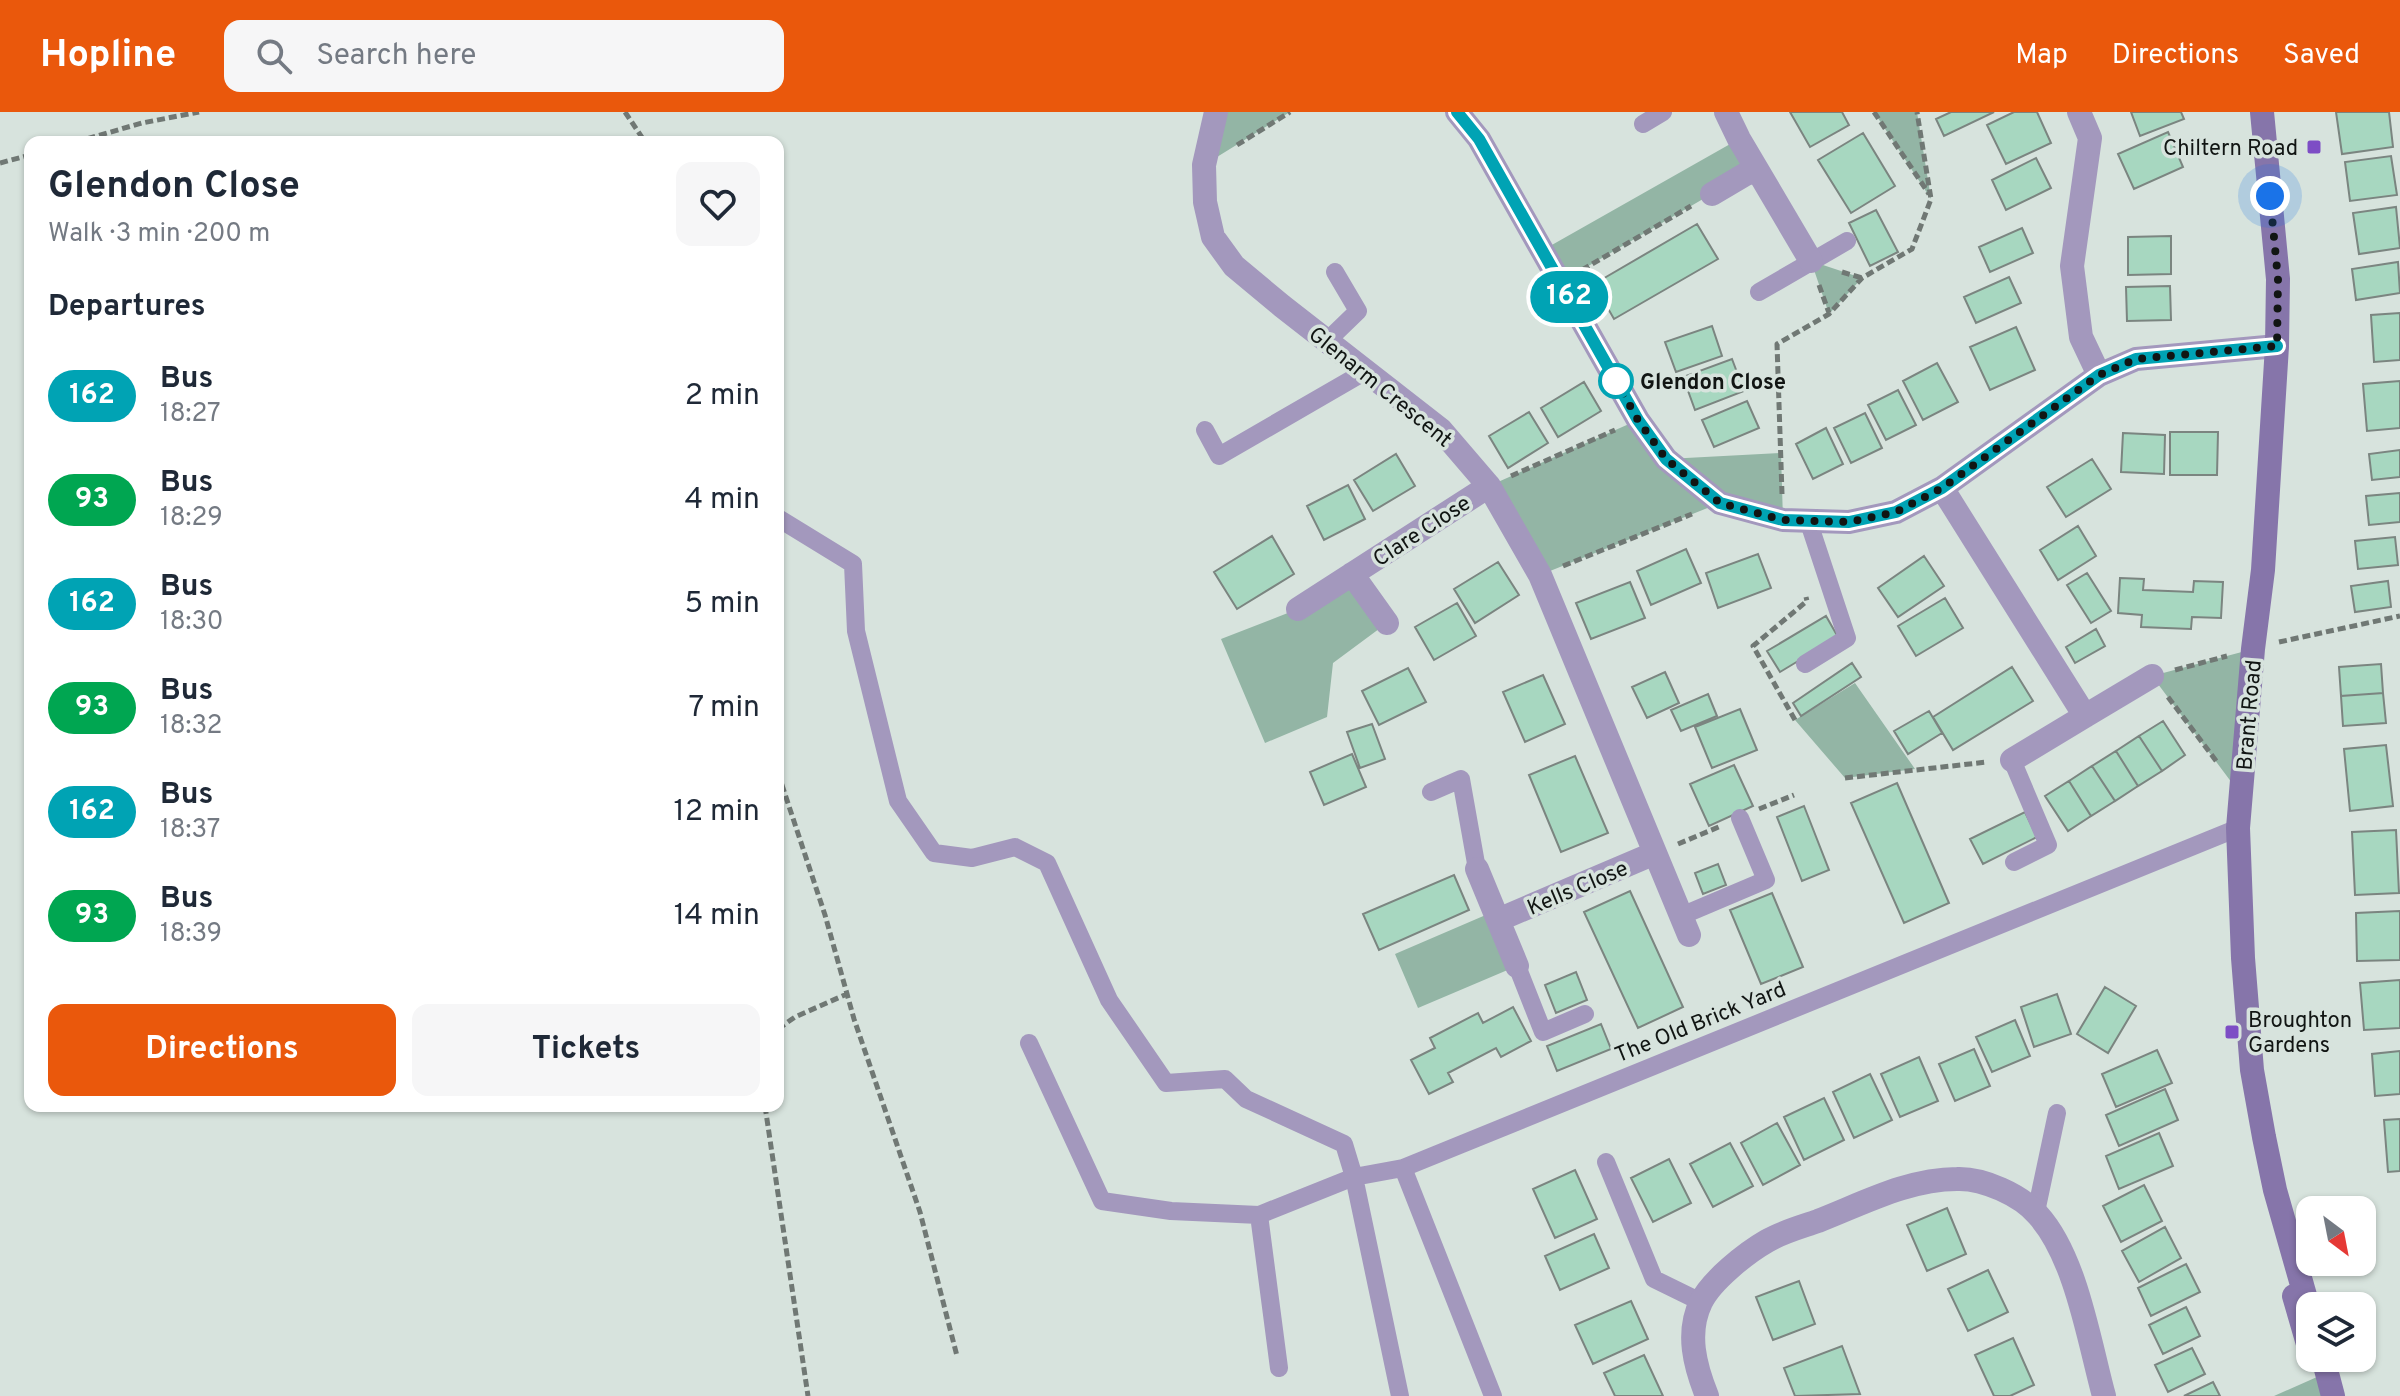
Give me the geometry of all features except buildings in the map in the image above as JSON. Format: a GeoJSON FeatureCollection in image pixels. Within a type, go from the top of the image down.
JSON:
{"type":"FeatureCollection","features":[{"type":"Feature","properties":{"kind":"street","name":"Glenarm Crescent"},"geometry":{"type":"LineString","coordinates":[[1216,112],[1204,165],[1205,202],[1213,237],[1234,266],[1441,430],[1489,486],[1540,575],[1685,925]]}},
{"type":"Feature","properties":{"kind":"street"},"geometry":{"type":"LineString","coordinates":[[1457,112],[1479,139],[1638,420],[1666,459],[1720,503],[1783,520],[1809,523],[1849,522],[1896,512],[1942,488],[2099,375],[2136,359],[2277,346]]}},
{"type":"Feature","properties":{"kind":"street"},"geometry":{"type":"LineString","coordinates":[[1726,112],[1811,261]]}},
{"type":"Feature","properties":{"kind":"street"},"geometry":{"type":"LineString","coordinates":[[2079,112],[2090,138],[2072,266],[2081,337],[2099,375]]}},
{"type":"Feature","properties":{"kind":"street","name":"Brant Road"},"geometry":{"type":"LineString","coordinates":[[2262,112],[2278,279],[2277,346],[2263,570],[2238,828],[2243,958],[2252,1070],[2275,1190],[2304,1292]]}},
{"type":"Feature","properties":{"kind":"street"},"geometry":{"type":"LineString","coordinates":[[1712,194],[1756,168]]}},
{"type":"Feature","properties":{"kind":"street","name":"Clare Close"},"geometry":{"type":"LineString","coordinates":[[1298,609],[1489,486]]}},
{"type":"Feature","properties":{"kind":"street"},"geometry":{"type":"LineString","coordinates":[[1942,488],[2085,716]]}},
{"type":"Feature","properties":{"kind":"street","name":"Clare Close"},"geometry":{"type":"LineString","coordinates":[[1352,574],[1387,623]]}},
{"type":"Feature","properties":{"kind":"street"},"geometry":{"type":"LineString","coordinates":[[2012,760],[2152,676]]}},
{"type":"Feature","properties":{"kind":"street","name":"Kells Close"},"geometry":{"type":"LineString","coordinates":[[1498,920],[1655,853]]}},
{"type":"Feature","properties":{"kind":"street","name":"Kells Close"},"geometry":{"type":"LineString","coordinates":[[1477,869],[1517,966]]}},
{"type":"Feature","properties":{"kind":"street"},"geometry":{"type":"LineString","coordinates":[[1707,1396],[1698,1372],[1691,1330],[1701,1302],[1715,1280],[1767,1241],[1901,1188],[1957,1178],[1996,1186],[2036,1212],[2057,1239],[2104,1396]]}},
{"type":"Feature","properties":{"kind":"street"},"geometry":{"type":"LineString","coordinates":[[2275,1190],[2277,1235],[2296,1302]]}},
{"type":"Feature","properties":{"kind":"street"},"geometry":{"type":"LineString","coordinates":[[2316,1372],[2322,1396]]}},
{"type":"Feature","properties":{"kind":"street"},"geometry":{"type":"LineString","coordinates":[[2327,1372],[2333,1396]]}},
{"type":"Feature","properties":{"kind":"lane"},"geometry":{"type":"LineString","coordinates":[[1643,124],[1663,112]]}},
{"type":"Feature","properties":{"kind":"lane"},"geometry":{"type":"LineString","coordinates":[[1759,292],[1847,241]]}},
{"type":"Feature","properties":{"kind":"lane"},"geometry":{"type":"LineString","coordinates":[[1327,341],[1358,311],[1335,272]]}},
{"type":"Feature","properties":{"kind":"lane"},"geometry":{"type":"LineString","coordinates":[[1205,430],[1219,456],[1366,371]]}},
{"type":"Feature","properties":{"kind":"lane"},"geometry":{"type":"LineString","coordinates":[[784,522],[853,564],[856,631],[898,801],[934,853],[972,858],[1015,847],[1047,863],[1109,1000],[1166,1083],[1225,1079],[1246,1099],[1344,1144],[1354,1177],[1400,1396]]}},
{"type":"Feature","properties":{"kind":"lane"},"geometry":{"type":"LineString","coordinates":[[1805,664],[1847,638],[1809,523]]}},
{"type":"Feature","properties":{"kind":"lane"},"geometry":{"type":"LineString","coordinates":[[2012,760],[2048,845],[2014,862]]}},
{"type":"Feature","properties":{"kind":"lane"},"geometry":{"type":"LineString","coordinates":[[1431,792],[1461,779],[1477,869]]}},
{"type":"Feature","properties":{"kind":"lane"},"geometry":{"type":"LineString","coordinates":[[1685,925],[1766,880],[1740,818]]}},
{"type":"Feature","properties":{"kind":"lane","name":"The Old Brick Yard"},"geometry":{"type":"LineString","coordinates":[[1029,1043],[1102,1201],[1171,1211],[1259,1215],[1354,1177],[1403,1168],[2238,828]]}},
{"type":"Feature","properties":{"kind":"lane"},"geometry":{"type":"LineString","coordinates":[[1517,966],[1543,1032],[1585,1014]]}},
{"type":"Feature","properties":{"kind":"lane"},"geometry":{"type":"LineString","coordinates":[[2036,1212],[2057,1113]]}},
{"type":"Feature","properties":{"kind":"lane"},"geometry":{"type":"LineString","coordinates":[[1606,1162],[1654,1279],[1701,1302]]}},
{"type":"Feature","properties":{"kind":"lane"},"geometry":{"type":"LineString","coordinates":[[1403,1168],[1493,1396]]}},
{"type":"Feature","properties":{"kind":"lane"},"geometry":{"type":"LineString","coordinates":[[1259,1215],[1279,1368]]}},
{"type":"Feature","properties":{"kind":"path"},"geometry":{"type":"LineString","coordinates":[[97,136],[199,112]]}},
{"type":"Feature","properties":{"kind":"path"},"geometry":{"type":"LineString","coordinates":[[625,112],[641,136]]}},
{"type":"Feature","properties":{"kind":"path"},"geometry":{"type":"LineString","coordinates":[[1204,165],[1290,112]]}},
{"type":"Feature","properties":{"kind":"path"},"geometry":{"type":"LineString","coordinates":[[1874,112],[1931,199]]}},
{"type":"Feature","properties":{"kind":"path"},"geometry":{"type":"LineString","coordinates":[[1783,520],[1777,344],[1829,314],[1862,278],[1912,249],[1931,199],[1917,112]]}},
{"type":"Feature","properties":{"kind":"path"},"geometry":{"type":"LineString","coordinates":[[0,163],[24,157]]}},
{"type":"Feature","properties":{"kind":"path"},"geometry":{"type":"LineString","coordinates":[[1561,282],[1712,194]]}},
{"type":"Feature","properties":{"kind":"path"},"geometry":{"type":"LineString","coordinates":[[1489,486],[1638,420]]}},
{"type":"Feature","properties":{"kind":"path"},"geometry":{"type":"LineString","coordinates":[[1540,575],[1720,503]]}},
{"type":"Feature","properties":{"kind":"path"},"geometry":{"type":"LineString","coordinates":[[1795,720],[1753,646],[1807,601],[1803,588]]}},
{"type":"Feature","properties":{"kind":"path"},"geometry":{"type":"LineString","coordinates":[[2241,795],[2152,676],[2253,649],[2400,616]]}},
{"type":"Feature","properties":{"kind":"path"},"geometry":{"type":"LineString","coordinates":[[1845,778],[2012,760]]}},
{"type":"Feature","properties":{"kind":"path"},"geometry":{"type":"LineString","coordinates":[[784,791],[825,915],[847,994],[920,1212],[957,1356]]}},
{"type":"Feature","properties":{"kind":"path"},"geometry":{"type":"LineString","coordinates":[[784,1025],[847,994]]}},
{"type":"Feature","properties":{"kind":"path"},"geometry":{"type":"LineString","coordinates":[[766,1112],[808,1396]]}},
{"type":"Feature","properties":{"kind":"green space"},"geometry":{"type":"Polygon","coordinates":[[[1216,112],[1290,112],[1204,165],[1216,112]]]}},
{"type":"Feature","properties":{"kind":"green space"},"geometry":{"type":"Polygon","coordinates":[[[1874,112],[1917,112],[1931,199],[1874,112]]]}},
{"type":"Feature","properties":{"kind":"green space"},"geometry":{"type":"Polygon","coordinates":[[[1739,139],[1756,168],[1561,282],[1543,250],[1739,139]]]}},
{"type":"Feature","properties":{"kind":"green space"},"geometry":{"type":"Polygon","coordinates":[[[1811,261],[1862,278],[1829,314],[1811,261]]]}},
{"type":"Feature","properties":{"kind":"green space"},"geometry":{"type":"Polygon","coordinates":[[[1638,420],[1667,459],[1781,453],[1783,520],[1720,503],[1540,575],[1489,486],[1638,420]]]}},
{"type":"Feature","properties":{"kind":"green space"},"geometry":{"type":"Polygon","coordinates":[[[1352,574],[1387,623],[1333,663],[1327,717],[1265,743],[1221,639],[1298,609],[1352,574]]]}},
{"type":"Feature","properties":{"kind":"green space"},"geometry":{"type":"Polygon","coordinates":[[[2253,649],[2241,795],[2152,676],[2253,649]]]}},
{"type":"Feature","properties":{"kind":"green space"},"geometry":{"type":"Polygon","coordinates":[[[1855,683],[1915,769],[1845,778],[1795,720],[1855,683]]]}},
{"type":"Feature","properties":{"kind":"green space"},"geometry":{"type":"Polygon","coordinates":[[[1495,911],[1517,966],[1418,1008],[1395,954],[1495,911]]]}},
{"type":"Feature","properties":{"kind":"green space"},"geometry":{"type":"Polygon","coordinates":[[[2317,1377],[2322,1396],[2274,1396],[2317,1377]]]}},
{"type":"Feature","properties":{"kind":"bus line","name":"162"},"geometry":{"type":"LineString","coordinates":[[1457,112],[1479,139],[1638,420],[1666,459],[1720,503],[1783,520],[1809,523],[1849,522],[1896,512],[1942,488],[2099,375],[2136,359],[2277,346]]}},
{"type":"Feature","properties":{"kind":"place","name":"Chiltern Road"},"geometry":{"type":"Point","coordinates":[2314,147]}},
{"type":"Feature","properties":{"kind":"place","name":"Glendon Close"},"geometry":{"type":"Point","coordinates":[1616,381]}},
{"type":"Feature","properties":{"kind":"place","name":"Broughton Gardens"},"geometry":{"type":"Point","coordinates":[2232,1032]}},
{"type":"Feature","properties":{"kind":"route"},"geometry":{"type":"LineString","coordinates":[[1616,381],[1638,420],[1666,459],[1720,503],[1783,520],[1809,523],[1849,522],[1896,512],[1942,488],[2099,375],[2136,359],[2277,346],[2278,279],[2270,196]]}}]}
